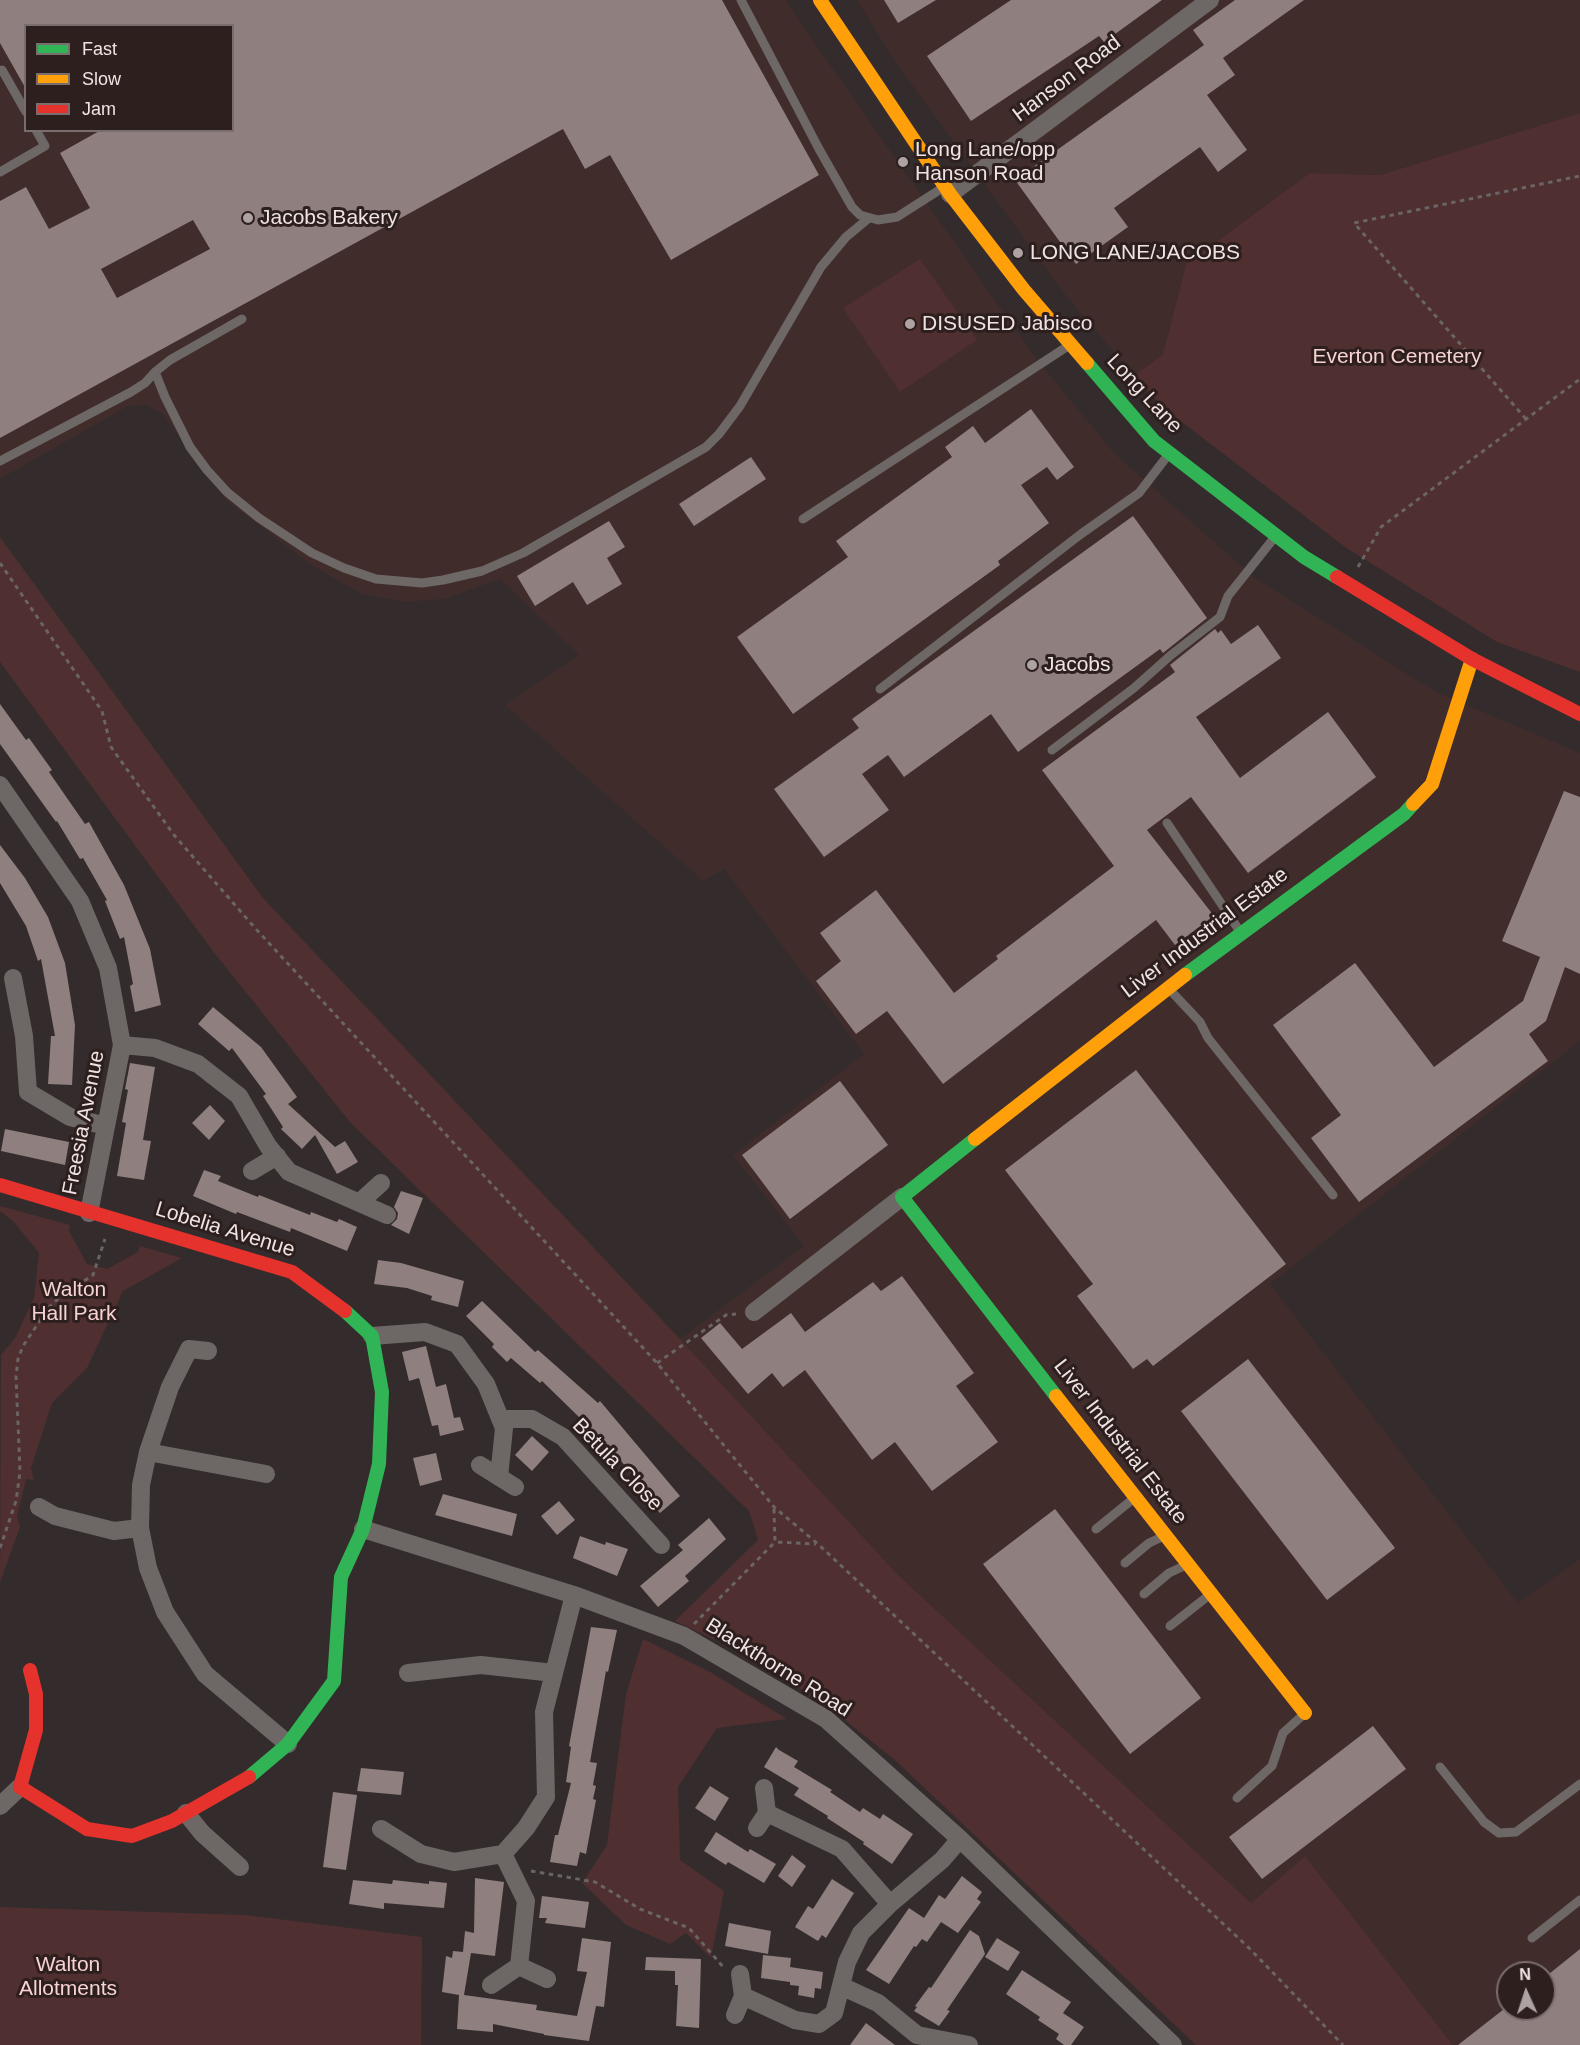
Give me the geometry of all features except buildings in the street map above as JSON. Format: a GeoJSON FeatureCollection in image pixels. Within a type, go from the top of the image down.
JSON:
{"type":"FeatureCollection","features":[{"type":"Feature","properties":{"kind":"street","name":"Long Lane"},"geometry":{"type":"LineString","coordinates":[[820,0],[948,190],[1024,290],[1154,441],[1304,557],[1472,659],[1580,714]]}},
{"type":"Feature","properties":{"kind":"street","name":"Hanson Road"},"geometry":{"type":"LineString","coordinates":[[948,190],[1210,0]]}},
{"type":"Feature","properties":{"kind":"street","name":"Liver Industrial Estate"},"geometry":{"type":"LineString","coordinates":[[754,1312],[1168,987],[1404,814],[1432,784],[1472,659]]}},
{"type":"Feature","properties":{"kind":"street","name":"Freesia Avenue"},"geometry":{"type":"LineString","coordinates":[[0,785],[80,901],[108,968],[123,1045],[89,1213]]}},
{"type":"Feature","properties":{"kind":"street"},"geometry":{"type":"LineString","coordinates":[[13,978],[8,1000],[24,1036],[28,1092],[70,1117],[106,1126]]}},
{"type":"Feature","properties":{"kind":"street"},"geometry":{"type":"LineString","coordinates":[[123,1045],[154,1048],[198,1064],[239,1096],[289,1172],[387,1215]]}},
{"type":"Feature","properties":{"kind":"street"},"geometry":{"type":"LineString","coordinates":[[252,1171],[277,1156]]}},
{"type":"Feature","properties":{"kind":"street"},"geometry":{"type":"LineString","coordinates":[[359,1203],[381,1183]]}},
{"type":"Feature","properties":{"kind":"street","name":"Lobelia Avenue"},"geometry":{"type":"LineString","coordinates":[[0,1185],[292,1272],[338,1304],[372,1336]]}},
{"type":"Feature","properties":{"kind":"street","name":"Liver Industrial Estate"},"geometry":{"type":"LineString","coordinates":[[902,1197],[1165,1537],[1305,1713]]}},
{"type":"Feature","properties":{"kind":"street"},"geometry":{"type":"LineString","coordinates":[[20,1787],[87,1828],[132,1836],[172,1821],[251,1776],[288,1744],[334,1681],[341,1577],[363,1529],[379,1464],[382,1392],[372,1336],[425,1332],[457,1344],[486,1384],[504,1428],[499,1477]]}},
{"type":"Feature","properties":{"kind":"street"},"geometry":{"type":"LineString","coordinates":[[208,1351],[189,1349],[170,1387],[148,1452],[141,1485],[140,1528],[148,1568],[165,1612],[206,1674],[288,1744]]}},
{"type":"Feature","properties":{"kind":"street","name":"Betula Close"},"geometry":{"type":"LineString","coordinates":[[501,1419],[532,1419],[563,1437],[661,1545]]}},
{"type":"Feature","properties":{"kind":"street"},"geometry":{"type":"LineString","coordinates":[[148,1452],[266,1474]]}},
{"type":"Feature","properties":{"kind":"street"},"geometry":{"type":"LineString","coordinates":[[480,1465],[515,1487]]}},
{"type":"Feature","properties":{"kind":"street"},"geometry":{"type":"LineString","coordinates":[[39,1507],[55,1516],[114,1531],[140,1528]]}},
{"type":"Feature","properties":{"kind":"street","name":"Blackthorne Road"},"geometry":{"type":"LineString","coordinates":[[363,1529],[574,1595],[684,1636],[826,1719],[960,1839],[1173,2045]]}},
{"type":"Feature","properties":{"kind":"street"},"geometry":{"type":"LineString","coordinates":[[506,1860],[546,1797],[544,1712],[574,1595]]}},
{"type":"Feature","properties":{"kind":"street"},"geometry":{"type":"LineString","coordinates":[[408,1673],[482,1665],[554,1673]]}},
{"type":"Feature","properties":{"kind":"street"},"geometry":{"type":"LineString","coordinates":[[0,1806],[20,1787],[36,1730],[36,1694],[30,1670]]}},
{"type":"Feature","properties":{"kind":"street"},"geometry":{"type":"LineString","coordinates":[[764,1788],[762,1821],[842,1849],[890,1904]]}},
{"type":"Feature","properties":{"kind":"street"},"geometry":{"type":"LineString","coordinates":[[186,1813],[202,1833],[240,1867]]}},
{"type":"Feature","properties":{"kind":"street"},"geometry":{"type":"LineString","coordinates":[[381,1829],[421,1854],[454,1862],[506,1860]]}},
{"type":"Feature","properties":{"kind":"street"},"geometry":{"type":"LineString","coordinates":[[743,1996],[795,2020],[819,2024],[834,2013],[846,1962],[861,1933],[890,1904],[942,1860],[960,1839]]}},
{"type":"Feature","properties":{"kind":"street"},"geometry":{"type":"LineString","coordinates":[[491,1985],[519,1966],[526,1901],[506,1860]]}},
{"type":"Feature","properties":{"kind":"street"},"geometry":{"type":"LineString","coordinates":[[519,1966],[547,1979]]}},
{"type":"Feature","properties":{"kind":"street"},"geometry":{"type":"LineString","coordinates":[[735,2015],[743,1996],[740,1974]]}},
{"type":"Feature","properties":{"kind":"street"},"geometry":{"type":"LineString","coordinates":[[841,1986],[878,2003],[917,2035],[969,2045]]}},
{"type":"Feature","properties":{"kind":"lane"},"geometry":{"type":"LineString","coordinates":[[741,0],[843,192],[860,215],[878,220],[897,217],[948,190]]}},
{"type":"Feature","properties":{"kind":"lane"},"geometry":{"type":"LineString","coordinates":[[2,70],[24,108]]}},
{"type":"Feature","properties":{"kind":"lane"},"geometry":{"type":"LineString","coordinates":[[0,172],[45,146],[37,132]]}},
{"type":"Feature","properties":{"kind":"lane"},"geometry":{"type":"LineString","coordinates":[[155,372],[190,447],[227,492],[259,518],[312,553],[344,568],[376,579],[422,583],[443,580],[482,571],[523,553],[706,447],[740,406],[821,267],[846,237],[869,218]]}},
{"type":"Feature","properties":{"kind":"lane"},"geometry":{"type":"LineString","coordinates":[[0,461],[131,392],[170,360],[242,319]]}},
{"type":"Feature","properties":{"kind":"lane"},"geometry":{"type":"LineString","coordinates":[[803,519],[1070,345]]}},
{"type":"Feature","properties":{"kind":"lane"},"geometry":{"type":"LineString","coordinates":[[880,689],[1081,534],[1139,493],[1170,453]]}},
{"type":"Feature","properties":{"kind":"lane"},"geometry":{"type":"LineString","coordinates":[[1052,750],[1134,688],[1171,655],[1220,617],[1228,596],[1276,536]]}},
{"type":"Feature","properties":{"kind":"lane"},"geometry":{"type":"LineString","coordinates":[[1167,823],[1242,933]]}},
{"type":"Feature","properties":{"kind":"lane"},"geometry":{"type":"LineString","coordinates":[[1168,987],[1200,1022],[1208,1038],[1333,1196]]}},
{"type":"Feature","properties":{"kind":"lane"},"geometry":{"type":"LineString","coordinates":[[1096,1529],[1135,1498]]}},
{"type":"Feature","properties":{"kind":"lane"},"geometry":{"type":"LineString","coordinates":[[1125,1563],[1149,1543],[1165,1537]]}},
{"type":"Feature","properties":{"kind":"lane"},"geometry":{"type":"LineString","coordinates":[[1144,1594],[1169,1574],[1187,1565]]}},
{"type":"Feature","properties":{"kind":"lane"},"geometry":{"type":"LineString","coordinates":[[1170,1626],[1210,1594]]}},
{"type":"Feature","properties":{"kind":"lane"},"geometry":{"type":"LineString","coordinates":[[1237,1798],[1272,1766],[1283,1733],[1305,1713]]}},
{"type":"Feature","properties":{"kind":"lane"},"geometry":{"type":"LineString","coordinates":[[1440,1767],[1484,1822],[1499,1833],[1516,1832],[1580,1784]]}},
{"type":"Feature","properties":{"kind":"lane"},"geometry":{"type":"LineString","coordinates":[[1532,1938],[1580,1900]]}},
{"type":"Feature","properties":{"kind":"path"},"geometry":{"type":"LineString","coordinates":[[1526,419],[1354,223],[1580,176]]}},
{"type":"Feature","properties":{"kind":"path"},"geometry":{"type":"LineString","coordinates":[[1347,584],[1381,527],[1580,379]]}},
{"type":"Feature","properties":{"kind":"path"},"geometry":{"type":"LineString","coordinates":[[0,563],[102,711],[111,747],[174,835],[255,928],[657,1362],[774,1508],[818,1544],[1249,1948],[1343,2045]]}},
{"type":"Feature","properties":{"kind":"path"},"geometry":{"type":"LineString","coordinates":[[0,1548],[16,1501],[20,1472],[16,1376],[18,1359],[23,1346],[49,1307],[93,1275],[112,1220]]}},
{"type":"Feature","properties":{"kind":"path"},"geometry":{"type":"LineString","coordinates":[[657,1362],[726,1315],[754,1312]]}},
{"type":"Feature","properties":{"kind":"path"},"geometry":{"type":"LineString","coordinates":[[684,1636],[696,1621],[775,1542],[774,1508]]}},
{"type":"Feature","properties":{"kind":"path"},"geometry":{"type":"LineString","coordinates":[[775,1542],[818,1544]]}},
{"type":"Feature","properties":{"kind":"path"},"geometry":{"type":"LineString","coordinates":[[506,1860],[595,1882],[640,1909],[689,1928],[727,1971],[740,1974]]}},
{"type":"Feature","properties":{"kind":"shaded area"},"geometry":{"type":"Polygon","coordinates":[[[0,0],[787,0],[1034,356],[1114,453],[1255,578],[1436,692],[1580,753],[1580,1041],[1270,1284],[1518,1603],[1580,1559],[1580,2045],[1453,2045],[1305,1856],[1251,1903],[897,1575],[680,1339],[804,1246],[733,1155],[864,1054],[724,869],[703,881],[505,705],[579,655],[500,579],[444,599],[406,602],[362,594],[311,565],[226,500],[163,414],[146,405],[130,405],[0,479],[0,0]]]}},
{"type":"Feature","properties":{"kind":"shaded area"},"geometry":{"type":"Polygon","coordinates":[[[857,0],[1580,0],[1580,113],[1380,175],[1310,173],[1186,264],[1163,354],[1134,376],[1064,293],[894,60],[857,0]]]}},
{"type":"Feature","properties":{"kind":"green space","name":"Everton Cemetery"},"geometry":{"type":"Polygon","coordinates":[[[1580,113],[1580,672],[1497,642],[1345,547],[1165,409],[1134,376],[1163,354],[1186,264],[1310,173],[1380,175],[1580,113]]]}},
{"type":"Feature","properties":{"kind":"green space","name":"DISUSED Jabisco"},"geometry":{"type":"Polygon","coordinates":[[[920,259],[977,340],[900,392],[843,308],[920,259]]]}},
{"type":"Feature","properties":{"kind":"green space"},"geometry":{"type":"Polygon","coordinates":[[[0,537],[263,898],[680,1339],[897,1574],[1251,1903],[1305,1856],[1453,2045],[1196,2045],[895,1760],[831,1709],[750,1656],[675,1621],[758,1540],[749,1511],[350,1122],[212,950],[0,662],[0,537]]]}},
{"type":"Feature","properties":{"kind":"green space","name":"Walton Hall Park"},"geometry":{"type":"Polygon","coordinates":[[[0,1206],[70,1225],[69,1231],[87,1264],[107,1269],[138,1252],[140,1246],[182,1258],[123,1291],[87,1368],[52,1403],[31,1468],[34,1480],[26,1479],[17,1516],[20,1527],[0,1582],[1,1355],[15,1338],[34,1298],[39,1253],[14,1222],[0,1211],[0,1206]]]}},
{"type":"Feature","properties":{"kind":"green space"},"geometry":{"type":"Polygon","coordinates":[[[643,1639],[710,1672],[787,1719],[717,1728],[678,1787],[680,1860],[724,1891],[711,1958],[686,1933],[670,1944],[626,1925],[582,1883],[607,1845],[626,1694],[643,1639]]]}},
{"type":"Feature","properties":{"kind":"green space","name":"Walton Allotments"},"geometry":{"type":"Polygon","coordinates":[[[0,1907],[246,1915],[422,1937],[421,2045],[0,2045],[0,1907]]]}},
{"type":"Feature","properties":{"kind":"traffic: fast"},"geometry":{"type":"LineString","coordinates":[[1087,363],[1154,441],[1304,557],[1337,577]]}},
{"type":"Feature","properties":{"kind":"traffic: fast"},"geometry":{"type":"LineString","coordinates":[[1185,975],[1404,814],[1413,804]]}},
{"type":"Feature","properties":{"kind":"traffic: fast"},"geometry":{"type":"LineString","coordinates":[[975,1139],[902,1197],[1056,1396]]}},
{"type":"Feature","properties":{"kind":"traffic: fast"},"geometry":{"type":"LineString","coordinates":[[249,1777],[288,1744],[334,1681],[341,1577],[363,1529],[379,1464],[382,1392],[372,1336],[345,1311]]}},
{"type":"Feature","properties":{"kind":"traffic: slow"},"geometry":{"type":"LineString","coordinates":[[820,0],[950,194],[1024,290],[1087,363]]}},
{"type":"Feature","properties":{"kind":"traffic: slow"},"geometry":{"type":"LineString","coordinates":[[1413,804],[1432,784],[1472,659]]}},
{"type":"Feature","properties":{"kind":"traffic: slow"},"geometry":{"type":"LineString","coordinates":[[975,1139],[1185,975]]}},
{"type":"Feature","properties":{"kind":"traffic: slow"},"geometry":{"type":"LineString","coordinates":[[1056,1396],[1305,1713]]}},
{"type":"Feature","properties":{"kind":"traffic: jam"},"geometry":{"type":"LineString","coordinates":[[1337,577],[1472,659],[1580,714]]}},
{"type":"Feature","properties":{"kind":"traffic: jam"},"geometry":{"type":"LineString","coordinates":[[0,1185],[292,1272],[345,1311]]}},
{"type":"Feature","properties":{"kind":"traffic: jam"},"geometry":{"type":"LineString","coordinates":[[30,1670],[36,1694],[36,1730],[20,1787],[87,1829],[132,1836],[172,1821],[249,1777]]}},
{"type":"Feature","properties":{"kind":"place","name":"Long Lane/opp Hanson Road"},"geometry":{"type":"Point","coordinates":[903,162]}},
{"type":"Feature","properties":{"kind":"place","name":"Jacobs Bakery"},"geometry":{"type":"Point","coordinates":[248,218]}},
{"type":"Feature","properties":{"kind":"place","name":"LONG LANE/JACOBS"},"geometry":{"type":"Point","coordinates":[1018,253]}},
{"type":"Feature","properties":{"kind":"place","name":"DISUSED Jabisco"},"geometry":{"type":"Point","coordinates":[910,324]}},
{"type":"Feature","properties":{"kind":"place","name":"Jacobs"},"geometry":{"type":"Point","coordinates":[1032,665]}}]}
